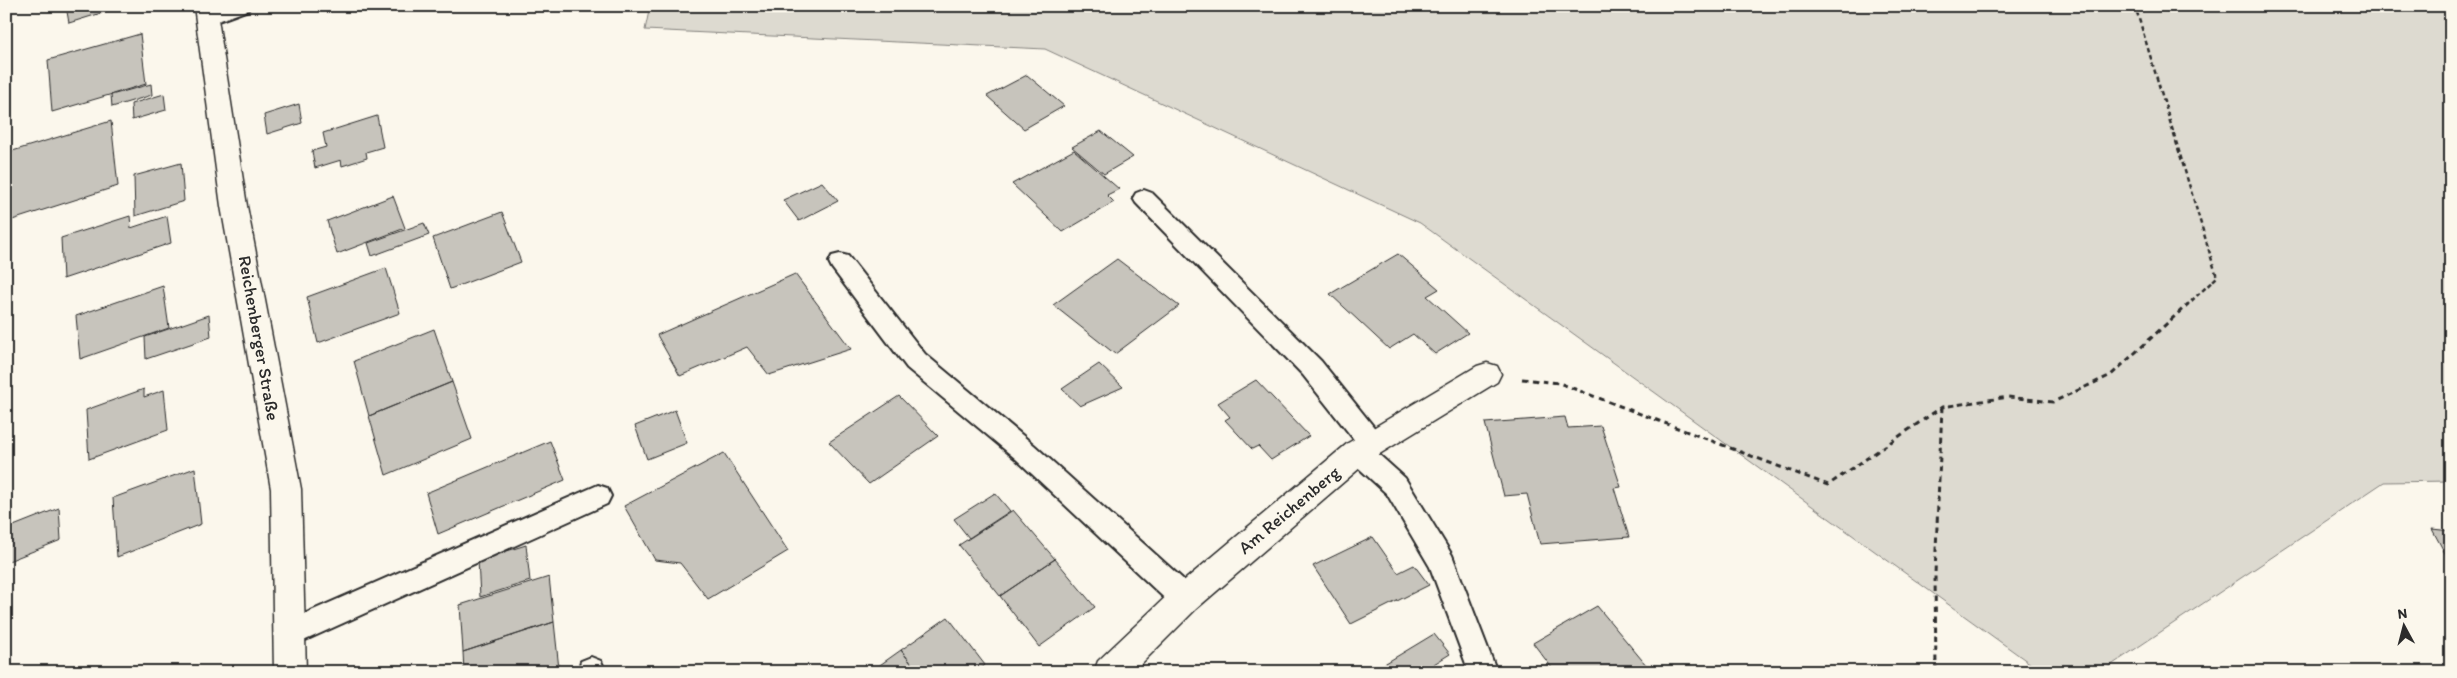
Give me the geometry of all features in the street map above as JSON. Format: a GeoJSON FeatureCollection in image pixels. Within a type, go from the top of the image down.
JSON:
{"type":"FeatureCollection","features":[{"type":"Feature","properties":{"kind":"street","name":"Reichenberger Straße"},"geometry":{"type":"LineString","coordinates":[[206,13],[234,206],[286,489],[290,672]]}},
{"type":"Feature","properties":{"kind":"street","name":"Am Reichenberg"},"geometry":{"type":"LineString","coordinates":[[1110,672],[1185,599],[1365,448],[1487,374]]}},
{"type":"Feature","properties":{"kind":"lane"},"geometry":{"type":"LineString","coordinates":[[206,13],[241,6]]}},
{"type":"Feature","properties":{"kind":"lane"},"geometry":{"type":"LineString","coordinates":[[1144,198],[1312,368],[1365,448],[1396,486],[1442,563],[1483,672]]}},
{"type":"Feature","properties":{"kind":"lane"},"geometry":{"type":"LineString","coordinates":[[840,262],[916,361],[1025,452],[1110,528],[1185,599]]}},
{"type":"Feature","properties":{"kind":"lane"},"geometry":{"type":"LineString","coordinates":[[289,634],[598,496]]}},
{"type":"Feature","properties":{"kind":"path"},"geometry":{"type":"LineString","coordinates":[[1487,374],[1560,384],[1828,485],[1942,407],[2008,397],[2053,402],[2111,375],[2217,277],[2136,9],[2133,6]]}},
{"type":"Feature","properties":{"kind":"path"},"geometry":{"type":"LineString","coordinates":[[1936,672],[1935,574],[1942,407]]}},
{"type":"Feature","properties":{"kind":"shaded area"},"geometry":{"type":"Polygon","coordinates":[[[650,6],[2451,6],[2451,481],[2384,482],[2101,672],[2042,672],[1420,223],[1045,49],[645,30],[650,6]]]}},
{"type":"Feature","properties":{"kind":"building"},"geometry":{"type":"Polygon","coordinates":[[[66,6],[124,6],[69,23],[66,6]]]}},
{"type":"Feature","properties":{"kind":"building"},"geometry":{"type":"Polygon","coordinates":[[[140,34],[146,84],[52,112],[48,60],[140,34]]]}},
{"type":"Feature","properties":{"kind":"building"},"geometry":{"type":"Polygon","coordinates":[[[1027,75],[1064,106],[1024,129],[987,96],[1027,75]]]}},
{"type":"Feature","properties":{"kind":"building"},"geometry":{"type":"Polygon","coordinates":[[[151,84],[152,95],[112,107],[111,95],[151,84]]]}},
{"type":"Feature","properties":{"kind":"building"},"geometry":{"type":"Polygon","coordinates":[[[164,94],[166,110],[132,120],[131,104],[164,94]]]}},
{"type":"Feature","properties":{"kind":"building"},"geometry":{"type":"Polygon","coordinates":[[[299,104],[302,123],[267,134],[264,115],[299,104]]]}},
{"type":"Feature","properties":{"kind":"building"},"geometry":{"type":"Polygon","coordinates":[[[377,116],[383,147],[366,152],[367,158],[342,166],[341,160],[315,168],[312,151],[326,147],[323,133],[377,116]]]}},
{"type":"Feature","properties":{"kind":"building"},"geometry":{"type":"Polygon","coordinates":[[[111,121],[118,186],[6,222],[6,153],[111,121]]]}},
{"type":"Feature","properties":{"kind":"building"},"geometry":{"type":"Polygon","coordinates":[[[1101,131],[1133,157],[1104,174],[1072,147],[1101,131]]]}},
{"type":"Feature","properties":{"kind":"building"},"geometry":{"type":"Polygon","coordinates":[[[1074,150],[1119,189],[1107,195],[1114,202],[1063,232],[1012,184],[1074,150]]]}},
{"type":"Feature","properties":{"kind":"building"},"geometry":{"type":"Polygon","coordinates":[[[181,163],[184,201],[135,216],[134,176],[181,163]]]}},
{"type":"Feature","properties":{"kind":"building"},"geometry":{"type":"Polygon","coordinates":[[[822,182],[838,201],[799,221],[783,200],[822,182]]]}},
{"type":"Feature","properties":{"kind":"building"},"geometry":{"type":"Polygon","coordinates":[[[393,196],[405,228],[337,254],[327,221],[393,196]]]}},
{"type":"Feature","properties":{"kind":"building"},"geometry":{"type":"Polygon","coordinates":[[[502,212],[521,262],[450,289],[433,238],[502,212]]]}},
{"type":"Feature","properties":{"kind":"building"},"geometry":{"type":"Polygon","coordinates":[[[130,216],[131,228],[167,216],[171,243],[63,279],[61,238],[130,216]]]}},
{"type":"Feature","properties":{"kind":"building"},"geometry":{"type":"Polygon","coordinates":[[[424,223],[429,235],[372,256],[368,243],[424,223]]]}},
{"type":"Feature","properties":{"kind":"building"},"geometry":{"type":"Polygon","coordinates":[[[1398,254],[1439,289],[1427,296],[1468,333],[1435,354],[1413,334],[1389,349],[1330,294],[1398,254]]]}},
{"type":"Feature","properties":{"kind":"building"},"geometry":{"type":"Polygon","coordinates":[[[1117,259],[1179,306],[1115,354],[1053,305],[1117,259]]]}},
{"type":"Feature","properties":{"kind":"building"},"geometry":{"type":"Polygon","coordinates":[[[386,268],[400,313],[318,343],[307,297],[386,268]]]}},
{"type":"Feature","properties":{"kind":"building"},"geometry":{"type":"Polygon","coordinates":[[[795,274],[851,349],[769,375],[747,347],[680,376],[657,335],[795,274]]]}},
{"type":"Feature","properties":{"kind":"building"},"geometry":{"type":"Polygon","coordinates":[[[163,286],[169,328],[80,359],[76,316],[163,286]]]}},
{"type":"Feature","properties":{"kind":"building"},"geometry":{"type":"Polygon","coordinates":[[[209,315],[211,337],[146,359],[145,337],[209,315]]]}},
{"type":"Feature","properties":{"kind":"building"},"geometry":{"type":"Polygon","coordinates":[[[434,329],[452,382],[369,416],[354,361],[434,329]]]}},
{"type":"Feature","properties":{"kind":"building"},"geometry":{"type":"Polygon","coordinates":[[[1099,364],[1123,387],[1080,406],[1062,389],[1099,364]]]}},
{"type":"Feature","properties":{"kind":"building"},"geometry":{"type":"Polygon","coordinates":[[[1256,380],[1309,436],[1271,460],[1258,446],[1252,449],[1225,420],[1230,417],[1218,403],[1256,380]]]}},
{"type":"Feature","properties":{"kind":"building"},"geometry":{"type":"Polygon","coordinates":[[[452,382],[472,439],[386,475],[369,416],[452,382]]]}},
{"type":"Feature","properties":{"kind":"building"},"geometry":{"type":"Polygon","coordinates":[[[144,389],[144,397],[164,390],[168,430],[89,459],[86,410],[144,389]]]}},
{"type":"Feature","properties":{"kind":"building"},"geometry":{"type":"Polygon","coordinates":[[[899,396],[938,436],[869,484],[829,442],[899,396]]]}},
{"type":"Feature","properties":{"kind":"building"},"geometry":{"type":"Polygon","coordinates":[[[675,410],[687,443],[647,459],[635,426],[675,410]]]}},
{"type":"Feature","properties":{"kind":"building"},"geometry":{"type":"Polygon","coordinates":[[[1565,417],[1568,428],[1601,426],[1621,487],[1614,488],[1629,537],[1540,544],[1527,494],[1504,496],[1485,423],[1565,417]]]}},
{"type":"Feature","properties":{"kind":"building"},"geometry":{"type":"Polygon","coordinates":[[[550,441],[565,480],[438,534],[426,493],[550,441]]]}},
{"type":"Feature","properties":{"kind":"building"},"geometry":{"type":"Polygon","coordinates":[[[724,453],[788,551],[708,599],[680,563],[655,560],[624,506],[724,453]]]}},
{"type":"Feature","properties":{"kind":"building"},"geometry":{"type":"Polygon","coordinates":[[[195,468],[201,524],[117,557],[113,498],[195,468]]]}},
{"type":"Feature","properties":{"kind":"building"},"geometry":{"type":"Polygon","coordinates":[[[995,493],[1010,511],[969,538],[954,519],[995,493]]]}},
{"type":"Feature","properties":{"kind":"building"},"geometry":{"type":"Polygon","coordinates":[[[59,508],[61,540],[6,562],[6,529],[59,508]]]}},
{"type":"Feature","properties":{"kind":"building"},"geometry":{"type":"Polygon","coordinates":[[[1013,510],[1055,559],[1000,596],[959,545],[1013,510]]]}},
{"type":"Feature","properties":{"kind":"building"},"geometry":{"type":"Polygon","coordinates":[[[2432,529],[2451,531],[2451,558],[2447,557],[2432,529]]]}},
{"type":"Feature","properties":{"kind":"building"},"geometry":{"type":"Polygon","coordinates":[[[1373,537],[1398,573],[1414,565],[1429,585],[1351,624],[1313,566],[1373,537]]]}},
{"type":"Feature","properties":{"kind":"building"},"geometry":{"type":"Polygon","coordinates":[[[526,545],[530,581],[480,597],[478,560],[526,545]]]}},
{"type":"Feature","properties":{"kind":"building"},"geometry":{"type":"Polygon","coordinates":[[[1055,559],[1095,607],[1039,647],[1000,596],[1055,559]]]}},
{"type":"Feature","properties":{"kind":"building"},"geometry":{"type":"Polygon","coordinates":[[[549,577],[554,622],[463,652],[460,605],[549,577]]]}},
{"type":"Feature","properties":{"kind":"building"},"geometry":{"type":"Polygon","coordinates":[[[1597,606],[1652,672],[1555,672],[1533,643],[1597,606]]]}},
{"type":"Feature","properties":{"kind":"building"},"geometry":{"type":"Polygon","coordinates":[[[948,617],[985,665],[977,672],[918,672],[901,650],[948,617]]]}},
{"type":"Feature","properties":{"kind":"building"},"geometry":{"type":"Polygon","coordinates":[[[554,622],[559,669],[551,672],[464,672],[463,652],[554,622]]]}},
{"type":"Feature","properties":{"kind":"building"},"geometry":{"type":"Polygon","coordinates":[[[1434,634],[1450,654],[1421,672],[1385,672],[1381,666],[1434,634]]]}},
{"type":"Feature","properties":{"kind":"building"},"geometry":{"type":"Polygon","coordinates":[[[901,650],[918,672],[870,672],[901,650]]]}}]}
